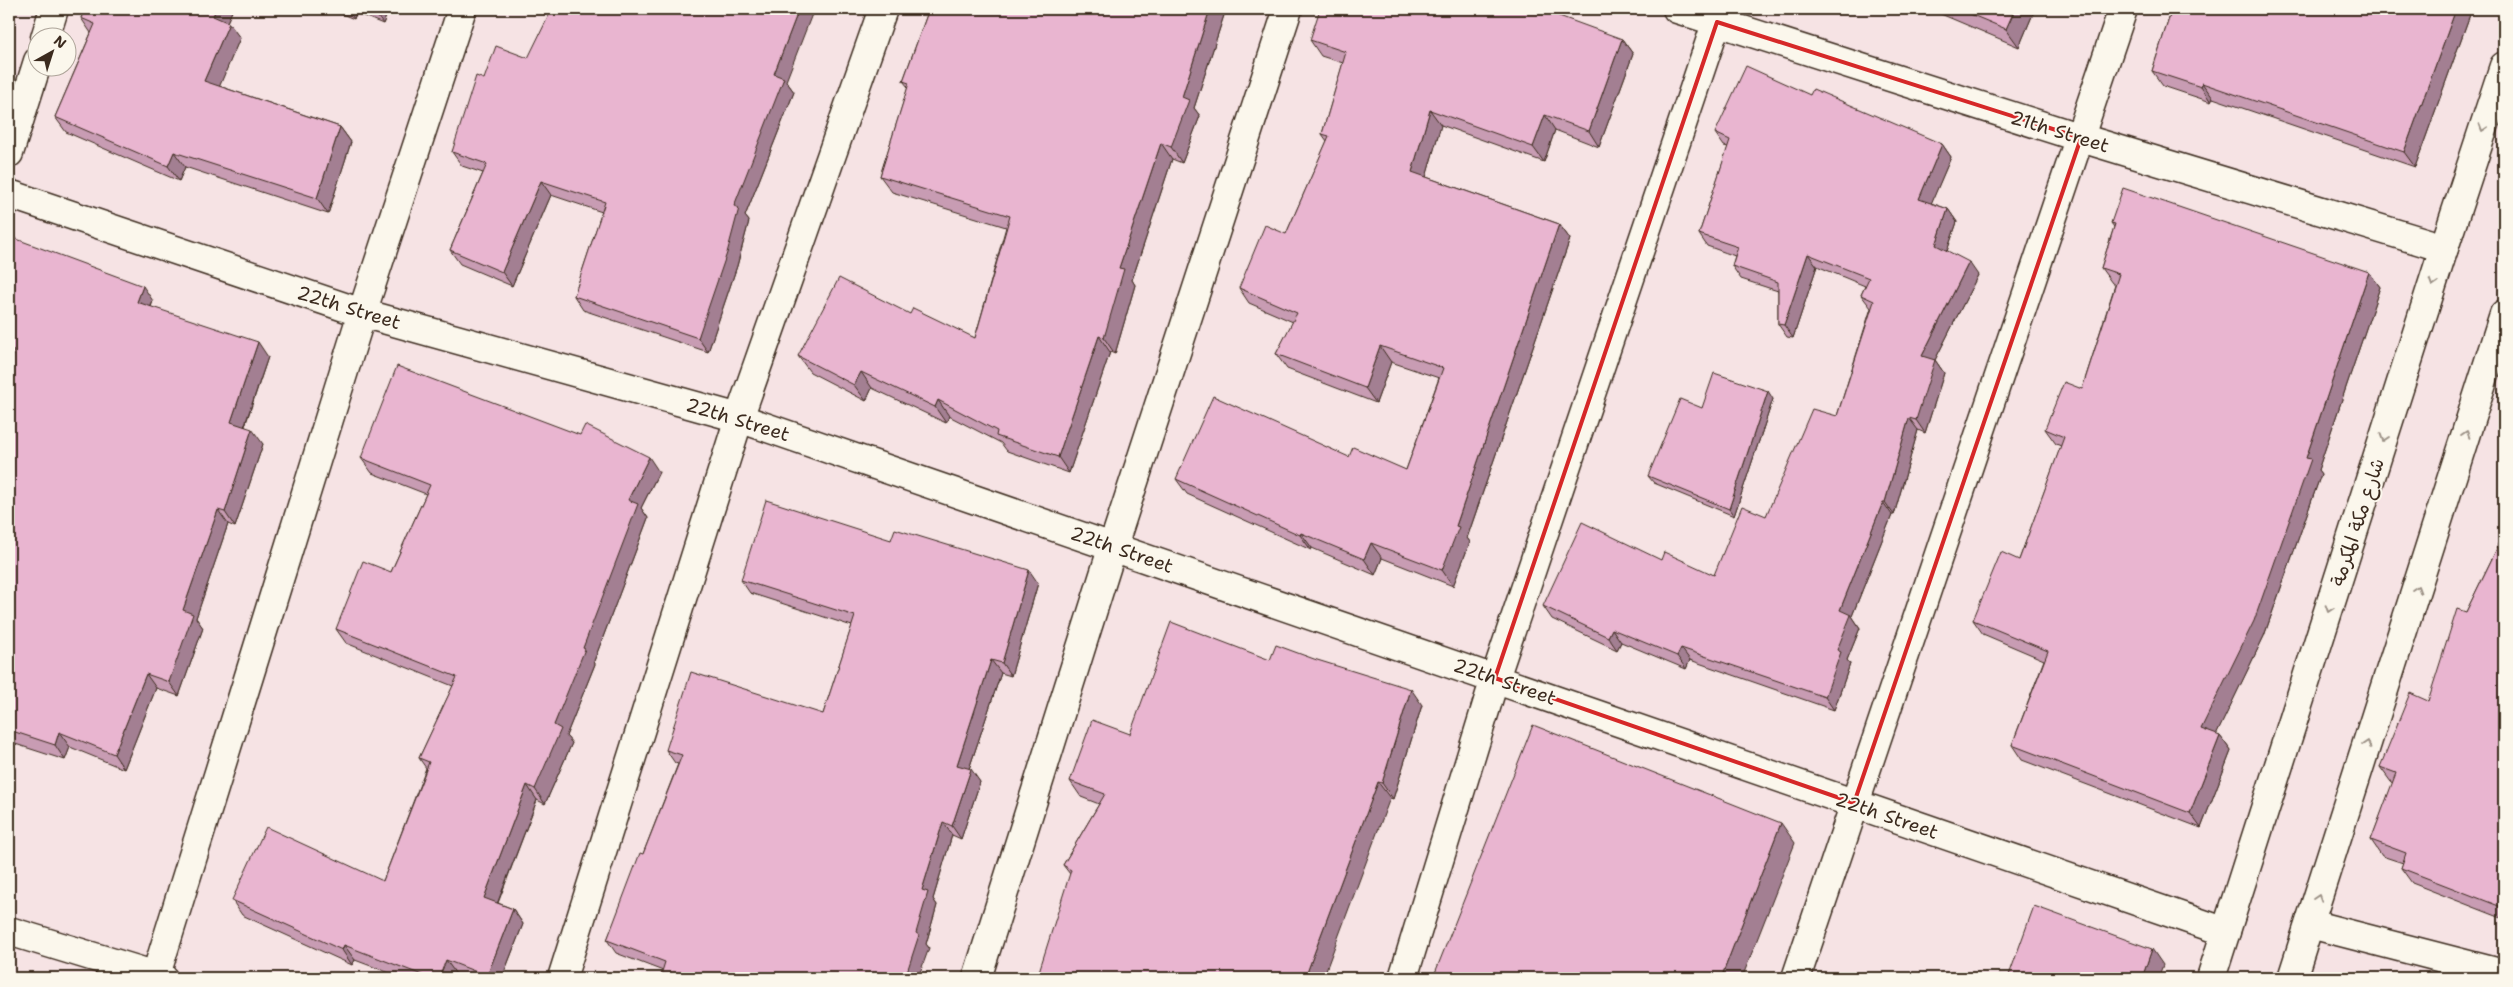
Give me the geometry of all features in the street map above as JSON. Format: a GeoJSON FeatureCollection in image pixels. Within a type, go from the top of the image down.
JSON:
{"type":"FeatureCollection","features":[{"type":"Feature","properties":{"kind":"street"},"geometry":{"type":"LineString","coordinates":[[48,28],[54,9]]}},
{"type":"Feature","properties":{"kind":"street"},"geometry":{"type":"LineString","coordinates":[[9,931],[158,977],[362,313],[462,9]]}},
{"type":"Feature","properties":{"kind":"street"},"geometry":{"type":"LineString","coordinates":[[562,978],[739,418],[884,9]]}},
{"type":"Feature","properties":{"kind":"street"},"geometry":{"type":"LineString","coordinates":[[977,978],[1113,546],[1288,9]]}},
{"type":"Feature","properties":{"kind":"street","name":"21th Street"},"geometry":{"type":"LineString","coordinates":[[1677,9],[1719,15],[2081,138],[2444,248]]}},
{"type":"Feature","properties":{"kind":"street"},"geometry":{"type":"LineString","coordinates":[[1796,978],[2123,9]]}},
{"type":"Feature","properties":{"kind":"street"},"geometry":{"type":"LineString","coordinates":[[1403,978],[1495,678],[1719,15]]}},
{"type":"Feature","properties":{"kind":"street","name":"شارع مكة المكرمة"},"geometry":{"type":"LineString","coordinates":[[2211,978],[2504,66]]}},
{"type":"Feature","properties":{"kind":"street"},"geometry":{"type":"LineString","coordinates":[[9,153],[33,78]]}},
{"type":"Feature","properties":{"kind":"street","name":"22th Street"},"geometry":{"type":"LineString","coordinates":[[9,194],[362,313],[739,418],[2226,932]]}},
{"type":"Feature","properties":{"kind":"street"},"geometry":{"type":"LineString","coordinates":[[2292,978],[2504,314]]}},
{"type":"Feature","properties":{"kind":"street"},"geometry":{"type":"LineString","coordinates":[[2310,924],[2504,974]]}},
{"type":"Feature","properties":{"kind":"highlighted area"},"geometry":{"type":"Polygon","coordinates":[[[1717,22],[2081,138],[1854,803],[1495,678],[1717,22]]]}},
{"type":"Feature","properties":{"kind":"building"},"geometry":{"type":"Polygon","coordinates":[[[85,9],[216,9],[213,16],[229,23],[204,81],[340,127],[317,198],[174,152],[168,166],[55,117],[72,78],[78,78],[78,64],[95,24],[81,18],[85,9]]]}},
{"type":"Feature","properties":{"kind":"building"},"geometry":{"type":"Polygon","coordinates":[[[552,9],[799,9],[774,74],[784,78],[734,206],[739,208],[727,253],[698,338],[574,296],[605,202],[541,181],[502,272],[450,250],[487,164],[452,152],[476,76],[484,79],[496,46],[528,58],[552,9]]]}},
{"type":"Feature","properties":{"kind":"building"},"geometry":{"type":"Polygon","coordinates":[[[929,9],[1210,9],[1182,97],[1189,100],[1171,147],[1161,143],[1119,268],[1124,269],[1104,338],[1099,336],[1058,457],[996,436],[997,431],[938,400],[935,407],[861,372],[854,385],[798,356],[839,278],[910,314],[913,308],[975,338],[1010,216],[880,176],[909,83],[903,81],[929,9]]]}},
{"type":"Feature","properties":{"kind":"building"},"geometry":{"type":"Polygon","coordinates":[[[1320,9],[1540,9],[1622,39],[1589,131],[1545,115],[1533,147],[1430,110],[1412,172],[1559,224],[1456,526],[1459,527],[1442,570],[1371,543],[1364,559],[1301,533],[1300,535],[1176,479],[1213,396],[1349,457],[1353,447],[1406,470],[1443,368],[1380,346],[1365,388],[1276,354],[1297,313],[1239,288],[1265,225],[1286,234],[1329,136],[1322,134],[1346,52],[1310,40],[1320,9]]]}},
{"type":"Feature","properties":{"kind":"building"},"geometry":{"type":"Polygon","coordinates":[[[1958,9],[2015,9],[2006,29],[1958,9]]]}},
{"type":"Feature","properties":{"kind":"building"},"geometry":{"type":"Polygon","coordinates":[[[2172,9],[2456,9],[2404,152],[2202,83],[2201,87],[2152,71],[2172,9]]]}},
{"type":"Feature","properties":{"kind":"building"},"geometry":{"type":"Polygon","coordinates":[[[1746,66],[1810,95],[1813,89],[1942,144],[1919,199],[1948,209],[1936,245],[1969,262],[1922,356],[1935,360],[1916,420],[1909,418],[1885,502],[1883,502],[1840,610],[1851,615],[1837,650],[1841,652],[1825,697],[1681,648],[1677,656],[1612,629],[1608,637],[1543,606],[1582,522],[1661,560],[1664,552],[1714,575],[1742,506],[1766,516],[1812,409],[1837,416],[1874,301],[1861,295],[1869,278],[1808,254],[1784,325],[1778,324],[1778,282],[1732,266],[1738,247],[1699,234],[1730,140],[1715,133],[1746,66]]]}},
{"type":"Feature","properties":{"kind":"building"},"geometry":{"type":"Polygon","coordinates":[[[2123,188],[2369,272],[2306,458],[2311,459],[2254,621],[2201,729],[2220,736],[2190,813],[2012,745],[2048,651],[1973,620],[2001,552],[2019,560],[2064,437],[2045,429],[2064,382],[2082,389],[2119,274],[2101,268],[2115,224],[2111,223],[2123,188]]]}},
{"type":"Feature","properties":{"kind":"building"},"geometry":{"type":"Polygon","coordinates":[[[11,237],[143,286],[137,302],[258,342],[231,422],[252,429],[225,512],[218,510],[183,610],[193,614],[169,682],[146,674],[114,754],[59,732],[55,745],[9,730],[9,366],[14,351],[9,349],[9,242],[11,237]]]}},
{"type":"Feature","properties":{"kind":"building"},"geometry":{"type":"Polygon","coordinates":[[[397,366],[580,435],[585,425],[649,457],[628,500],[638,504],[583,648],[585,649],[554,725],[561,729],[535,789],[527,785],[484,898],[513,909],[487,976],[446,960],[439,978],[430,978],[344,945],[342,950],[232,900],[266,827],[383,881],[429,762],[419,758],[457,677],[336,629],[363,561],[391,572],[430,485],[361,458],[397,366]]]}},
{"type":"Feature","properties":{"kind":"building"},"geometry":{"type":"Polygon","coordinates":[[[1714,373],[1768,391],[1729,509],[1648,476],[1680,399],[1702,408],[1714,373]]]}},
{"type":"Feature","properties":{"kind":"building"},"geometry":{"type":"Polygon","coordinates":[[[766,500],[891,540],[895,529],[1029,570],[1002,663],[991,660],[957,765],[971,769],[952,826],[943,822],[922,890],[928,892],[916,933],[919,935],[905,978],[660,978],[665,962],[607,940],[640,853],[643,854],[682,755],[666,750],[691,672],[823,714],[855,616],[741,580],[766,500]]]}},
{"type":"Feature","properties":{"kind":"building"},"geometry":{"type":"Polygon","coordinates":[[[2504,534],[2504,908],[2401,868],[2406,853],[2371,840],[2396,773],[2380,767],[2410,693],[2428,701],[2457,609],[2466,612],[2504,534]]]}},
{"type":"Feature","properties":{"kind":"building"},"geometry":{"type":"Polygon","coordinates":[[[1171,622],[1270,660],[1276,645],[1314,659],[1411,689],[1382,783],[1378,782],[1305,978],[1037,978],[1071,870],[1063,865],[1105,794],[1070,781],[1092,720],[1130,734],[1171,622]]]}},
{"type":"Feature","properties":{"kind":"building"},"geometry":{"type":"Polygon","coordinates":[[[1533,725],[1781,823],[1721,978],[1433,978],[1533,725]]]}},
{"type":"Feature","properties":{"kind":"building"},"geometry":{"type":"Polygon","coordinates":[[[2034,906],[2152,949],[2142,978],[2008,978],[2034,906]]]}}]}
